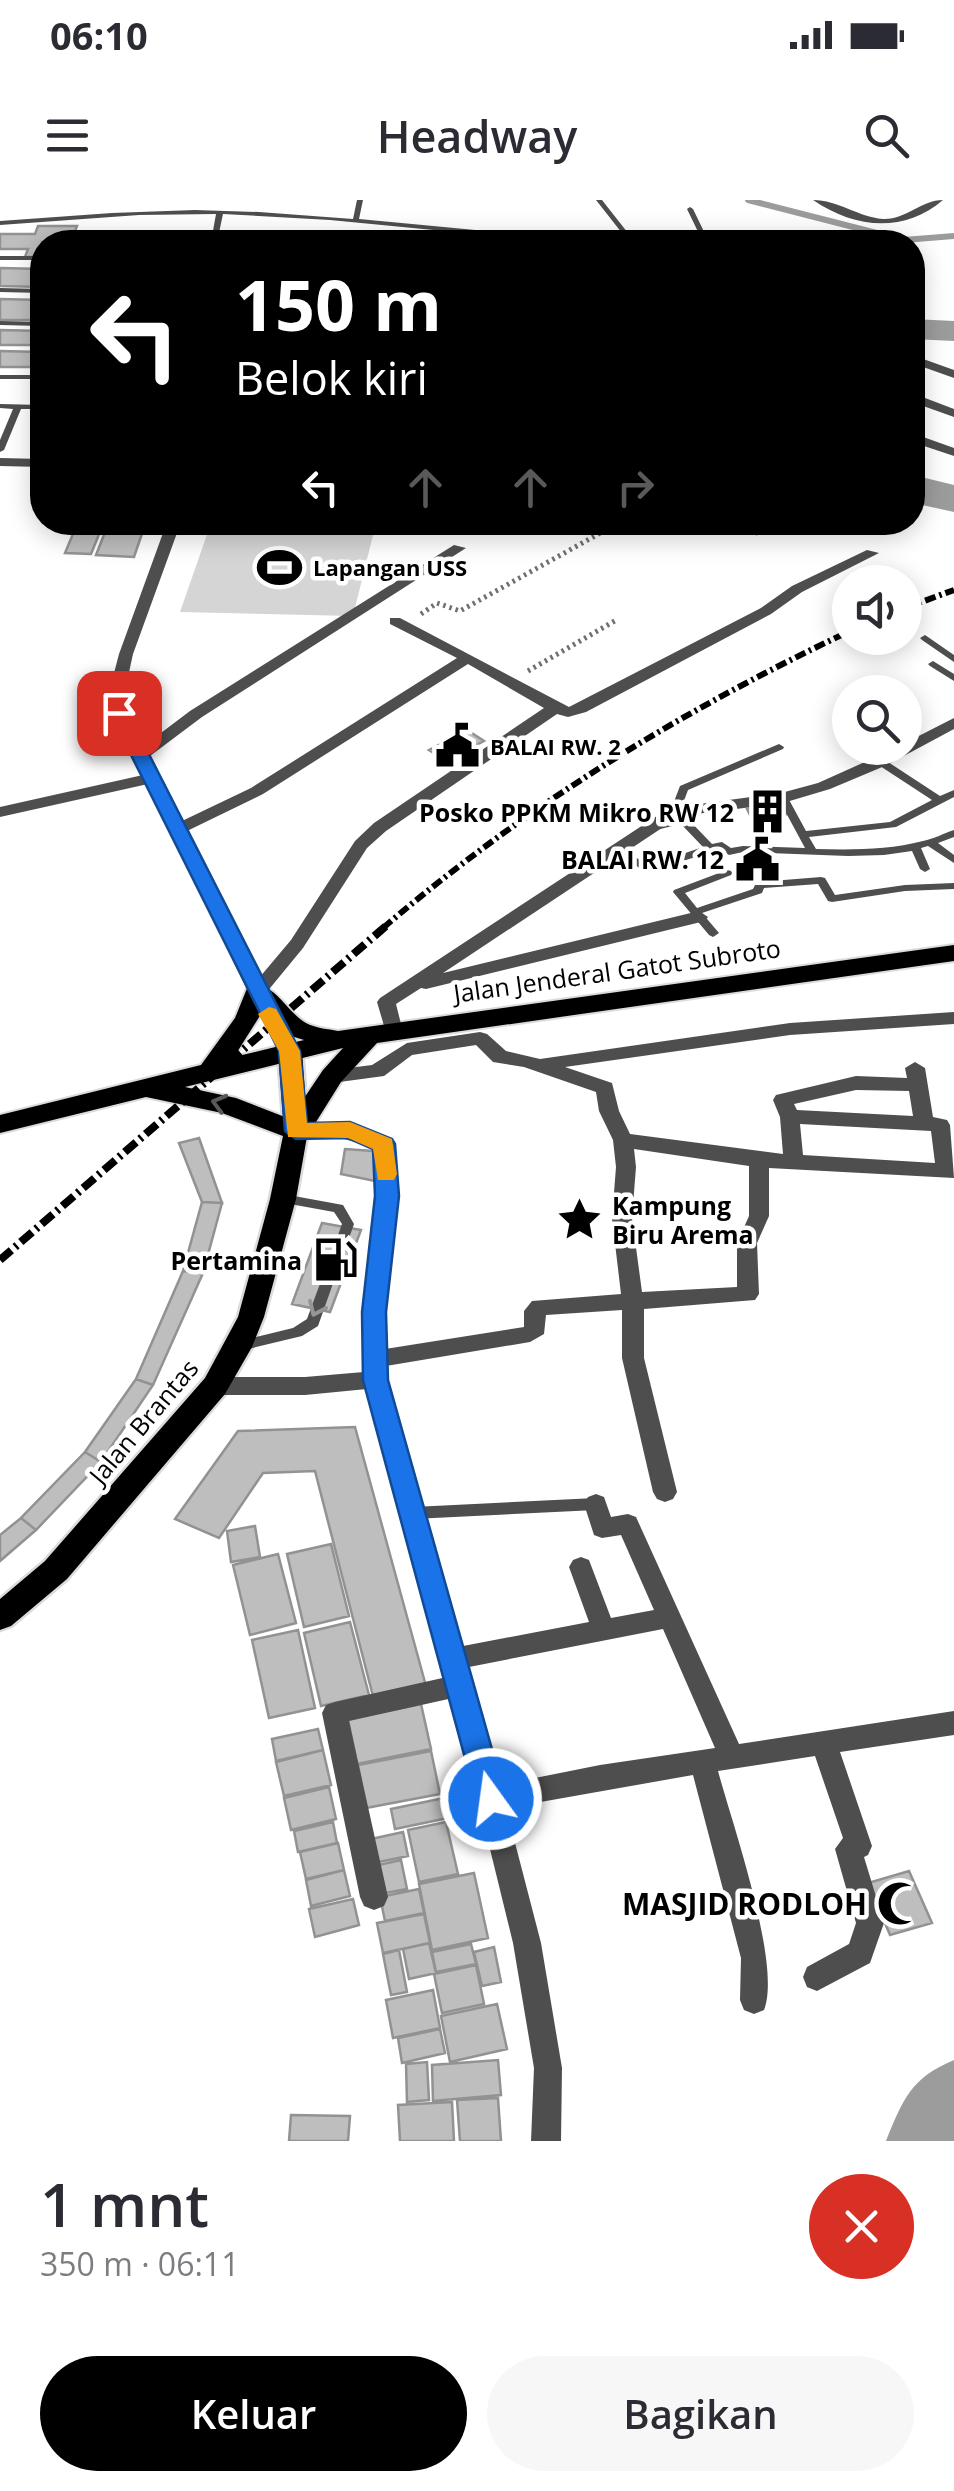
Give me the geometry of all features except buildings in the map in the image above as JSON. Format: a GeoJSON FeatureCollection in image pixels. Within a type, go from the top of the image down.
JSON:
{"type":"FeatureCollection","features":[{"type":"Feature","properties":{"kind":"highway","name":"Jalan Jenderal Gatot Subroto"},"geometry":{"type":"LineString","coordinates":[[0,1124],[338,1040],[954,953]]}},
{"type":"Feature","properties":{"kind":"highway"},"geometry":{"type":"LineString","coordinates":[[211,1070],[241,1029],[257,992],[297,1029],[338,1040]]}},
{"type":"Feature","properties":{"kind":"highway"},"geometry":{"type":"LineString","coordinates":[[138,1088],[227,1105],[296,1131],[332,1076],[381,1034]]}},
{"type":"Feature","properties":{"kind":"main road","name":"Jalan Brantas"},"geometry":{"type":"LineString","coordinates":[[0,1617],[56,1570],[215,1386],[238,1347],[251,1317],[283,1199],[296,1131],[290,1051]]}},
{"type":"Feature","properties":{"kind":"street"},"geometry":{"type":"LineString","coordinates":[[818,200],[884,224],[908,222],[938,200]]}},
{"type":"Feature","properties":{"kind":"street"},"geometry":{"type":"LineString","coordinates":[[927,378],[948,371]]}},
{"type":"Feature","properties":{"kind":"street"},"geometry":{"type":"LineString","coordinates":[[925,403],[954,413]]}},
{"type":"Feature","properties":{"kind":"street"},"geometry":{"type":"LineString","coordinates":[[925,442],[953,452]]}},
{"type":"Feature","properties":{"kind":"street"},"geometry":{"type":"LineString","coordinates":[[0,462],[30,462]]}},
{"type":"Feature","properties":{"kind":"street"},"geometry":{"type":"LineString","coordinates":[[169,535],[126,654],[115,700],[257,992],[290,1051]]}},
{"type":"Feature","properties":{"kind":"street"},"geometry":{"type":"LineString","coordinates":[[140,756],[196,714],[459,548]]}},
{"type":"Feature","properties":{"kind":"street"},"geometry":{"type":"LineString","coordinates":[[402,624],[568,712],[766,612],[797,589],[872,553]]}},
{"type":"Feature","properties":{"kind":"street"},"geometry":{"type":"LineString","coordinates":[[177,830],[257,791],[468,658]]}},
{"type":"Feature","properties":{"kind":"street"},"geometry":{"type":"LineString","coordinates":[[257,992],[298,944],[361,845],[380,827],[555,708]]}},
{"type":"Feature","properties":{"kind":"street"},"geometry":{"type":"LineString","coordinates":[[922,740],[954,723]]}},
{"type":"Feature","properties":{"kind":"street"},"geometry":{"type":"LineString","coordinates":[[381,1034],[386,1002],[676,812],[782,798],[871,765]]}},
{"type":"Feature","properties":{"kind":"street"},"geometry":{"type":"LineString","coordinates":[[0,812],[151,778]]}},
{"type":"Feature","properties":{"kind":"street"},"geometry":{"type":"LineString","coordinates":[[410,986],[697,914]]}},
{"type":"Feature","properties":{"kind":"street"},"geometry":{"type":"LineString","coordinates":[[538,1064],[790,1029],[954,1018]]}},
{"type":"Feature","properties":{"kind":"street"},"geometry":{"type":"LineString","coordinates":[[332,1076],[377,1071],[407,1049],[480,1038],[500,1058],[538,1064],[605,1088],[609,1110],[623,1140],[626,1167],[622,1218],[633,1301],[632,1358],[665,1492]]}},
{"type":"Feature","properties":{"kind":"street"},"geometry":{"type":"LineString","coordinates":[[793,1161],[790,1117],[783,1100],[856,1083],[917,1077],[924,1123]]}},
{"type":"Feature","properties":{"kind":"street"},"geometry":{"type":"LineString","coordinates":[[623,1140],[760,1160],[950,1170],[940,1125],[790,1117]]}},
{"type":"Feature","properties":{"kind":"street"},"geometry":{"type":"LineString","coordinates":[[296,1131],[350,1130],[384,1144],[387,1196],[376,1278],[375,1370],[528,1943],[548,2068],[546,2141]]}},
{"type":"Feature","properties":{"kind":"street"},"geometry":{"type":"LineString","coordinates":[[215,1386],[305,1386],[530,1334],[536,1328],[535,1311],[540,1307],[748,1294],[748,1243],[759,1216],[760,1160]]}},
{"type":"Feature","properties":{"kind":"street"},"geometry":{"type":"LineString","coordinates":[[596,1504],[602,1528],[628,1524],[732,1756]]}},
{"type":"Feature","properties":{"kind":"street"},"geometry":{"type":"LineString","coordinates":[[580,1567],[604,1631]]}},
{"type":"Feature","properties":{"kind":"street"},"geometry":{"type":"LineString","coordinates":[[454,1659],[672,1618]]}},
{"type":"Feature","properties":{"kind":"street"},"geometry":{"type":"LineString","coordinates":[[374,1897],[335,1713],[462,1686]]}},
{"type":"Feature","properties":{"kind":"street"},"geometry":{"type":"LineString","coordinates":[[491,1799],[732,1756],[954,1723]]}},
{"type":"Feature","properties":{"kind":"street"},"geometry":{"type":"LineString","coordinates":[[817,1977],[860,1952],[870,1923],[848,1849],[859,1846],[824,1741]]}},
{"type":"Feature","properties":{"kind":"street"},"geometry":{"type":"LineString","coordinates":[[702,1761],[755,1958],[754,2000]]}},
{"type":"Feature","properties":{"kind":"lane"},"geometry":{"type":"LineString","coordinates":[[356,219],[360,200]]}},
{"type":"Feature","properties":{"kind":"lane"},"geometry":{"type":"LineString","coordinates":[[599,200],[623,230]]}},
{"type":"Feature","properties":{"kind":"lane"},"geometry":{"type":"LineString","coordinates":[[690,208],[700,230]]}},
{"type":"Feature","properties":{"kind":"lane"},"geometry":{"type":"LineString","coordinates":[[216,230],[220,212]]}},
{"type":"Feature","properties":{"kind":"lane"},"geometry":{"type":"LineString","coordinates":[[0,223],[220,212],[467,230]]}},
{"type":"Feature","properties":{"kind":"lane"},"geometry":{"type":"LineString","coordinates":[[0,258],[30,258]]}},
{"type":"Feature","properties":{"kind":"lane"},"geometry":{"type":"LineString","coordinates":[[0,290],[30,291]]}},
{"type":"Feature","properties":{"kind":"lane"},"geometry":{"type":"LineString","coordinates":[[0,324],[30,324]]}},
{"type":"Feature","properties":{"kind":"lane"},"geometry":{"type":"LineString","coordinates":[[0,377],[30,377]]}},
{"type":"Feature","properties":{"kind":"lane"},"geometry":{"type":"LineString","coordinates":[[0,406],[30,406]]}},
{"type":"Feature","properties":{"kind":"lane"},"geometry":{"type":"LineString","coordinates":[[0,450],[18,406]]}},
{"type":"Feature","properties":{"kind":"lane"},"geometry":{"type":"LineString","coordinates":[[925,638],[954,659]]}},
{"type":"Feature","properties":{"kind":"lane"},"geometry":{"type":"LineString","coordinates":[[933,664],[954,678]]}},
{"type":"Feature","properties":{"kind":"lane"},"geometry":{"type":"LineString","coordinates":[[676,812],[684,788],[779,747]]}},
{"type":"Feature","properties":{"kind":"lane"},"geometry":{"type":"LineString","coordinates":[[889,765],[949,799]]}},
{"type":"Feature","properties":{"kind":"lane"},"geometry":{"type":"LineString","coordinates":[[782,798],[812,852]]}},
{"type":"Feature","properties":{"kind":"lane"},"geometry":{"type":"LineString","coordinates":[[803,836],[892,825],[949,799]]}},
{"type":"Feature","properties":{"kind":"lane"},"geometry":{"type":"LineString","coordinates":[[649,829],[683,820],[710,848]]}},
{"type":"Feature","properties":{"kind":"lane"},"geometry":{"type":"LineString","coordinates":[[619,849],[646,870],[722,845],[729,852],[743,849],[857,854],[932,844],[954,834]]}},
{"type":"Feature","properties":{"kind":"lane"},"geometry":{"type":"LineString","coordinates":[[932,844],[954,860]]}},
{"type":"Feature","properties":{"kind":"lane"},"geometry":{"type":"LineString","coordinates":[[915,846],[925,869]]}},
{"type":"Feature","properties":{"kind":"lane"},"geometry":{"type":"LineString","coordinates":[[712,933],[678,892],[727,873]]}},
{"type":"Feature","properties":{"kind":"lane"},"geometry":{"type":"LineString","coordinates":[[697,914],[758,891],[760,885],[821,880],[832,899],[906,888],[954,886]]}},
{"type":"Feature","properties":{"kind":"lane"},"geometry":{"type":"LineString","coordinates":[[238,1347],[297,1332],[313,1322],[348,1224],[338,1208],[283,1199]]}},
{"type":"Feature","properties":{"kind":"lane"},"geometry":{"type":"LineString","coordinates":[[412,1513],[596,1504]]}},
{"type":"Feature","properties":{"kind":"path"},"geometry":{"type":"LineString","coordinates":[[402,624],[434,604],[462,610],[597,535]]}},
{"type":"Feature","properties":{"kind":"path"},"geometry":{"type":"LineString","coordinates":[[511,681],[618,619]]}},
{"type":"Feature","properties":{"kind":"shaded area"},"geometry":{"type":"Polygon","coordinates":[[[925,478],[954,485],[954,512],[925,506],[925,478]]]}},
{"type":"Feature","properties":{"kind":"shaded area","name":"Lapangan USS"},"geometry":{"type":"Polygon","coordinates":[[[207,535],[373,535],[353,616],[180,612],[207,535]]]}},
{"type":"Feature","properties":{"kind":"waterway"},"geometry":{"type":"LineString","coordinates":[[748,200],[865,230]]}},
{"type":"Feature","properties":{"kind":"waterway"},"geometry":{"type":"LineString","coordinates":[[925,238],[954,236]]}},
{"type":"Feature","properties":{"kind":"waterway"},"geometry":{"type":"LineString","coordinates":[[925,330],[954,331]]}},
{"type":"Feature","properties":{"kind":"waterway"},"geometry":{"type":"LineString","coordinates":[[928,2141],[954,2102]]}},
{"type":"Feature","properties":{"kind":"railway"},"geometry":{"type":"LineString","coordinates":[[922,602],[954,590]]}},
{"type":"Feature","properties":{"kind":"railway"},"geometry":{"type":"LineString","coordinates":[[383,928],[492,841],[606,764],[726,694],[832,640]]}},
{"type":"Feature","properties":{"kind":"railway"},"geometry":{"type":"LineString","coordinates":[[0,1260],[386,926]]}},
{"type":"Feature","properties":{"kind":"slow traffic"},"geometry":{"type":"LineString","coordinates":[[269,1014],[290,1051],[296,1131],[332,1127],[384,1144],[386,1174]]}},
{"type":"Feature","properties":{"kind":"place","name":"Lapangan USS"},"geometry":{"type":"Point","coordinates":[280,567]}},
{"type":"Feature","properties":{"kind":"place","name":"BALAI RW. 2"},"geometry":{"type":"Point","coordinates":[457,746]}},
{"type":"Feature","properties":{"kind":"place","name":"Posko PPKM Mikro RW 12"},"geometry":{"type":"Point","coordinates":[767,812]}},
{"type":"Feature","properties":{"kind":"place","name":"BALAI RW. 12"},"geometry":{"type":"Point","coordinates":[757,859]}},
{"type":"Feature","properties":{"kind":"place","name":"Kampung Biru Arema"},"geometry":{"type":"Point","coordinates":[579,1219]}},
{"type":"Feature","properties":{"kind":"place","name":"Pertamina"},"geometry":{"type":"Point","coordinates":[335,1260]}},
{"type":"Feature","properties":{"kind":"place","name":"MASJID RODLOH"},"geometry":{"type":"Point","coordinates":[900,1903]}},
{"type":"Feature","properties":{"kind":"route"},"geometry":{"type":"LineString","coordinates":[[119,713],[290,1051],[296,1131],[332,1127],[384,1144],[387,1196],[376,1278],[376,1380],[491,1799]]}}]}
